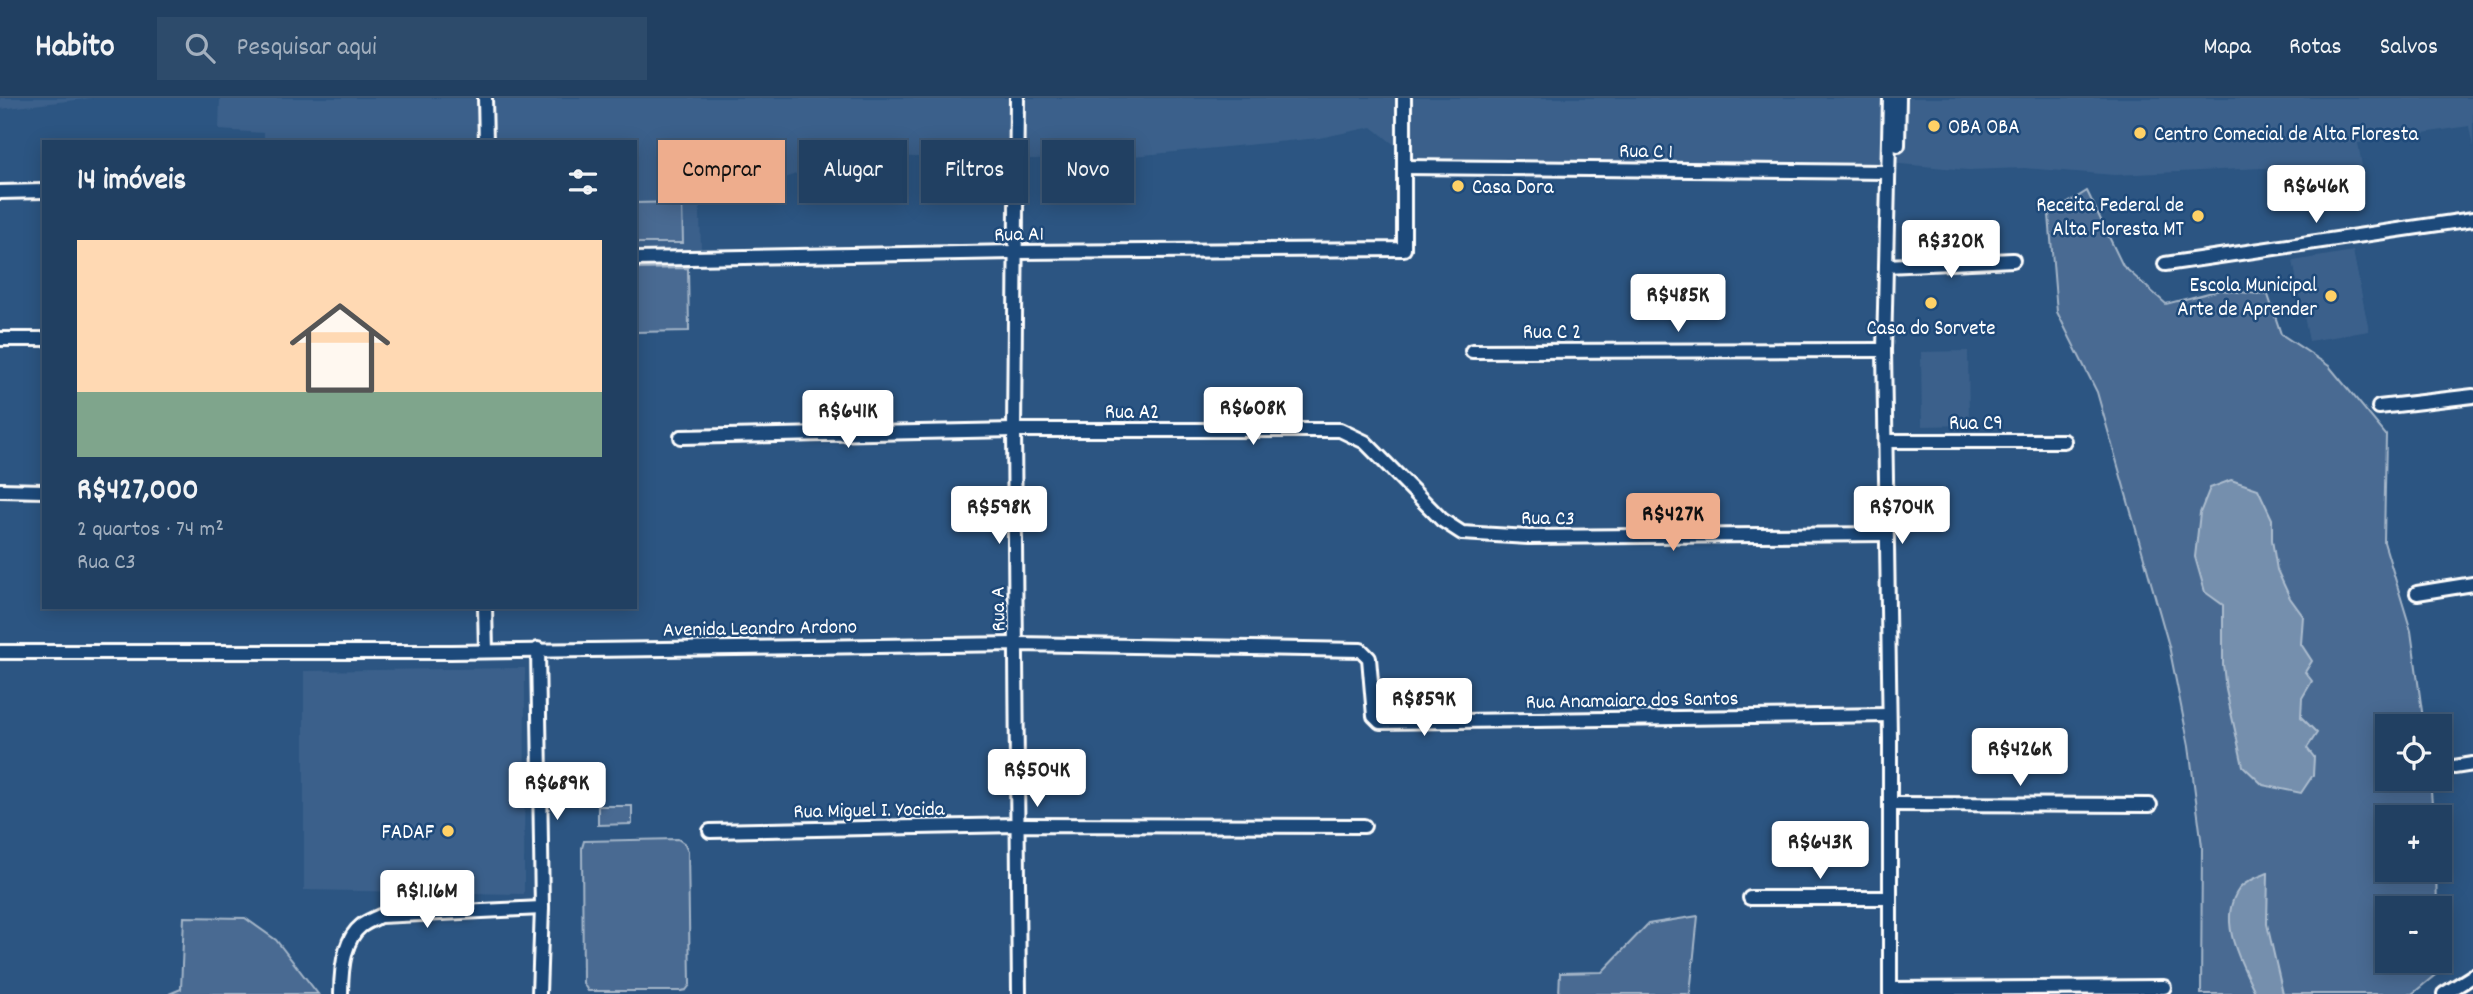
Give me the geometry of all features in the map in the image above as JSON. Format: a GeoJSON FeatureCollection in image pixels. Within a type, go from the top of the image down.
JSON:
{"type":"FeatureCollection","features":[{"type":"Feature","properties":{"kind":"street"},"geometry":{"type":"LineString","coordinates":[[485,98],[486,140]]}},
{"type":"Feature","properties":{"kind":"street","name":"Rua A"},"geometry":{"type":"LineString","coordinates":[[1017,98],[1014,430],[1019,994]]}},
{"type":"Feature","properties":{"kind":"street"},"geometry":{"type":"LineString","coordinates":[[1404,98],[1404,167]]}},
{"type":"Feature","properties":{"kind":"street"},"geometry":{"type":"LineString","coordinates":[[1890,98],[1884,350],[1891,804],[1890,992],[2164,986]]}},
{"type":"Feature","properties":{"kind":"street"},"geometry":{"type":"LineString","coordinates":[[1898,145],[1899,98]]}},
{"type":"Feature","properties":{"kind":"street","name":"Rua A1"},"geometry":{"type":"LineString","coordinates":[[637,259],[1404,249],[1404,167]]}},
{"type":"Feature","properties":{"kind":"street","name":"Rua C 1"},"geometry":{"type":"LineString","coordinates":[[1404,167],[1888,172]]}},
{"type":"Feature","properties":{"kind":"street"},"geometry":{"type":"LineString","coordinates":[[0,192],[42,191]]}},
{"type":"Feature","properties":{"kind":"street"},"geometry":{"type":"LineString","coordinates":[[2165,264],[2473,219]]}},
{"type":"Feature","properties":{"kind":"street"},"geometry":{"type":"LineString","coordinates":[[1886,266],[2013,260]]}},
{"type":"Feature","properties":{"kind":"street"},"geometry":{"type":"LineString","coordinates":[[0,339],[42,339]]}},
{"type":"Feature","properties":{"kind":"street","name":"Rua C 2"},"geometry":{"type":"LineString","coordinates":[[1472,351],[1884,350]]}},
{"type":"Feature","properties":{"kind":"street"},"geometry":{"type":"LineString","coordinates":[[2379,407],[2473,397]]}},
{"type":"Feature","properties":{"kind":"street","name":"Rua A2"},"geometry":{"type":"LineString","coordinates":[[681,437],[1014,430],[1340,430],[1365,442],[1442,520],[1462,533]]}},
{"type":"Feature","properties":{"kind":"street","name":"Rua C9"},"geometry":{"type":"LineString","coordinates":[[1887,441],[2064,441]]}},
{"type":"Feature","properties":{"kind":"street"},"geometry":{"type":"LineString","coordinates":[[0,490],[42,491]]}},
{"type":"Feature","properties":{"kind":"street","name":"Rua C3"},"geometry":{"type":"LineString","coordinates":[[1462,533],[1528,537],[1886,534]]}},
{"type":"Feature","properties":{"kind":"street"},"geometry":{"type":"LineString","coordinates":[[2417,593],[2473,584]]}},
{"type":"Feature","properties":{"kind":"street"},"geometry":{"type":"LineString","coordinates":[[485,609],[486,651]]}},
{"type":"Feature","properties":{"kind":"street","name":"Avenida Leandro Ardono"},"geometry":{"type":"LineString","coordinates":[[0,652],[486,651],[1017,644]]}},
{"type":"Feature","properties":{"kind":"street","name":"Rua Anamaiara dos Santos"},"geometry":{"type":"LineString","coordinates":[[1017,644],[1361,650],[1370,658],[1374,716],[1380,722],[1889,715]]}},
{"type":"Feature","properties":{"kind":"street"},"geometry":{"type":"LineString","coordinates":[[538,649],[541,908],[538,994]]}},
{"type":"Feature","properties":{"kind":"street"},"geometry":{"type":"LineString","coordinates":[[2454,767],[2473,764]]}},
{"type":"Feature","properties":{"kind":"street"},"geometry":{"type":"LineString","coordinates":[[1891,804],[2150,805]]}},
{"type":"Feature","properties":{"kind":"street","name":"Rua Miguel I. Yocida"},"geometry":{"type":"LineString","coordinates":[[710,831],[1018,825],[1364,826]]}},
{"type":"Feature","properties":{"kind":"street"},"geometry":{"type":"LineString","coordinates":[[1751,898],[1889,898]]}},
{"type":"Feature","properties":{"kind":"street"},"geometry":{"type":"LineString","coordinates":[[341,994],[348,945],[359,927],[380,916],[541,908]]}},
{"type":"Feature","properties":{"kind":"street"},"geometry":{"type":"LineString","coordinates":[[2444,994],[2473,976]]}},
{"type":"Feature","properties":{"kind":"shaded area"},"geometry":{"type":"Polygon","coordinates":[[[0,98],[92,98],[0,109],[0,98]]]}},
{"type":"Feature","properties":{"kind":"shaded area"},"geometry":{"type":"Polygon","coordinates":[[[220,98],[2473,98],[2473,147],[2469,126],[2358,143],[2362,166],[2115,175],[2024,168],[1968,170],[1878,162],[1415,161],[1372,127],[1319,138],[1134,156],[1134,140],[1042,140],[1042,159],[1028,159],[1028,140],[921,140],[921,157],[907,157],[907,140],[799,140],[799,173],[785,178],[785,140],[658,140],[658,203],[700,203],[701,249],[637,249],[637,140],[264,140],[264,133],[219,130],[220,98]]]}},
{"type":"Feature","properties":{"kind":"shaded area"},"geometry":{"type":"Polygon","coordinates":[[[2087,191],[2123,266],[2166,304],[2220,290],[2268,295],[2281,334],[2329,366],[2386,435],[2384,542],[2411,631],[2422,714],[2375,714],[2375,791],[2431,791],[2432,805],[2375,805],[2375,882],[2436,882],[2437,896],[2375,896],[2375,973],[2438,973],[2412,994],[2201,994],[2202,846],[2189,746],[2169,646],[2097,392],[2057,312],[2049,215],[2087,191]]]}},
{"type":"Feature","properties":{"kind":"shaded area"},"geometry":{"type":"Polygon","coordinates":[[[637,203],[682,203],[683,243],[637,243],[637,203]]]}},
{"type":"Feature","properties":{"kind":"shaded area","name":"Escola Municipal Arte de Aprender"},"geometry":{"type":"Polygon","coordinates":[[[2353,251],[2369,331],[2309,341],[2293,261],[2353,251]]]}},
{"type":"Feature","properties":{"kind":"shaded area"},"geometry":{"type":"Polygon","coordinates":[[[688,268],[689,331],[637,332],[637,269],[688,268]]]}},
{"type":"Feature","properties":{"kind":"shaded area"},"geometry":{"type":"Polygon","coordinates":[[[1968,351],[1969,425],[1922,426],[1921,352],[1968,351]]]}},
{"type":"Feature","properties":{"kind":"shaded area"},"geometry":{"type":"Polygon","coordinates":[[[2231,480],[2258,489],[2272,519],[2277,570],[2290,598],[2303,616],[2301,644],[2312,661],[2305,672],[2312,681],[2302,698],[2301,717],[2317,733],[2307,748],[2314,757],[2313,775],[2301,793],[2263,785],[2243,766],[2226,690],[2223,605],[2205,592],[2195,557],[2200,513],[2210,488],[2231,480]]]}},
{"type":"Feature","properties":{"kind":"shaded area"},"geometry":{"type":"Polygon","coordinates":[[[525,668],[524,894],[304,890],[304,671],[525,668]]]}},
{"type":"Feature","properties":{"kind":"shaded area"},"geometry":{"type":"Polygon","coordinates":[[[598,806],[632,806],[632,824],[598,825],[598,806]]]}},
{"type":"Feature","properties":{"kind":"shaded area"},"geometry":{"type":"Polygon","coordinates":[[[678,839],[685,844],[688,851],[690,985],[681,991],[588,991],[583,983],[584,841],[678,839]]]}},
{"type":"Feature","properties":{"kind":"shaded area"},"geometry":{"type":"Polygon","coordinates":[[[2268,873],[2267,924],[2283,994],[2256,994],[2238,956],[2231,928],[2230,915],[2239,889],[2249,881],[2268,873]]]}},
{"type":"Feature","properties":{"kind":"shaded area"},"geometry":{"type":"Polygon","coordinates":[[[1698,916],[1690,994],[1559,994],[1560,973],[1602,972],[1648,924],[1698,916]]]}},
{"type":"Feature","properties":{"kind":"shaded area"},"geometry":{"type":"Polygon","coordinates":[[[184,917],[245,918],[276,940],[318,994],[169,994],[181,989],[184,917]]]}},
{"type":"Feature","properties":{"kind":"place","name":"OBA OBA"},"geometry":{"type":"Point","coordinates":[1934,126]}},
{"type":"Feature","properties":{"kind":"place","name":"Centro Comecial de Alta Floresta"},"geometry":{"type":"Point","coordinates":[2140,133]}},
{"type":"Feature","properties":{"kind":"place","name":"Casa Dora"},"geometry":{"type":"Point","coordinates":[1458,186]}},
{"type":"Feature","properties":{"kind":"place","name":"Receita Federal de Alta Floresta MT"},"geometry":{"type":"Point","coordinates":[2198,216]}},
{"type":"Feature","properties":{"kind":"place","name":"Escola Municipal Arte de Aprender"},"geometry":{"type":"Point","coordinates":[2331,296]}},
{"type":"Feature","properties":{"kind":"place","name":"Casa do Sorvete"},"geometry":{"type":"Point","coordinates":[1931,303]}},
{"type":"Feature","properties":{"kind":"place","name":"FADAF"},"geometry":{"type":"Point","coordinates":[448,831]}}]}
